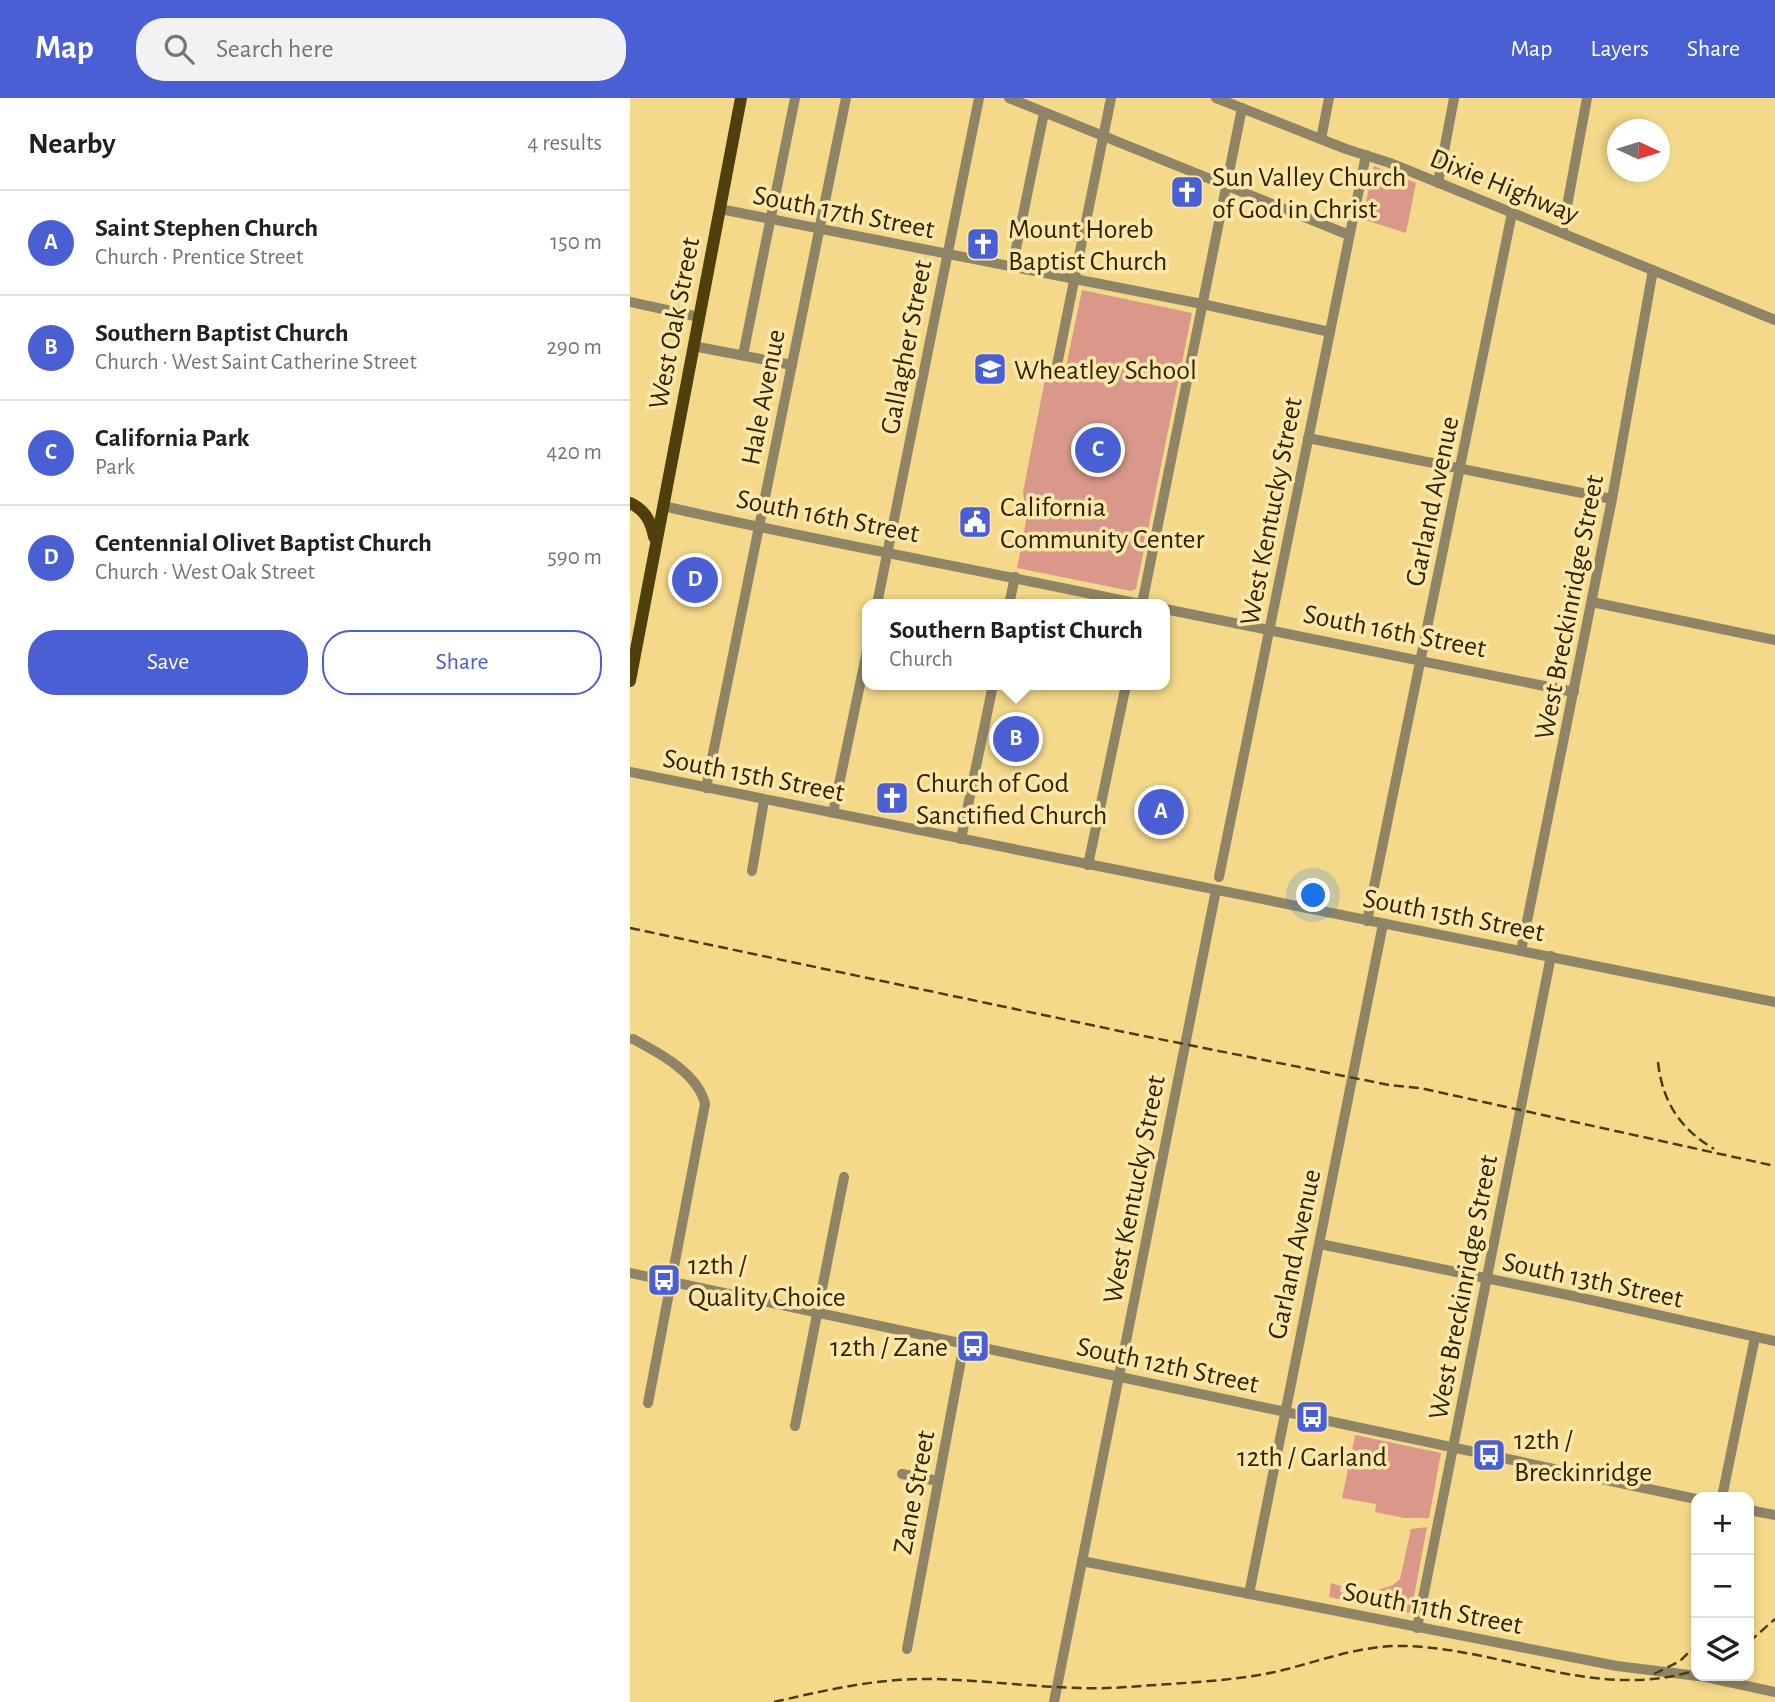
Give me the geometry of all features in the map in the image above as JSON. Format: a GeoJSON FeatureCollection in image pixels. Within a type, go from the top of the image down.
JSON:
{"type":"FeatureCollection","features":[{"type":"Feature","properties":{"kind":"main road","name":"West Oak Street"},"geometry":{"type":"LineString","coordinates":[[630,681],[741,98]]}},
{"type":"Feature","properties":{"kind":"main road","name":"South 16th Street"},"geometry":{"type":"LineString","coordinates":[[630,502],[663,506]]}},
{"type":"Feature","properties":{"kind":"main road"},"geometry":{"type":"LineString","coordinates":[[630,502],[640,508],[649,519],[656,544]]}},
{"type":"Feature","properties":{"kind":"street"},"geometry":{"type":"LineString","coordinates":[[743,355],[795,98]]}},
{"type":"Feature","properties":{"kind":"street","name":"Hale Avenue"},"geometry":{"type":"LineString","coordinates":[[706,788],[846,98]]}},
{"type":"Feature","properties":{"kind":"street","name":"Gallagher Street"},"geometry":{"type":"LineString","coordinates":[[878,599],[979,98]]}},
{"type":"Feature","properties":{"kind":"street"},"geometry":{"type":"LineString","coordinates":[[1009,98],[1349,235]]}},
{"type":"Feature","properties":{"kind":"street"},"geometry":{"type":"LineString","coordinates":[[1056,370],[1111,98]]}},
{"type":"Feature","properties":{"kind":"street","name":"Dixie Highway"},"geometry":{"type":"LineString","coordinates":[[1216,98],[1438,183],[1775,320]]}},
{"type":"Feature","properties":{"kind":"street"},"geometry":{"type":"LineString","coordinates":[[1321,139],[1329,98]]}},
{"type":"Feature","properties":{"kind":"street"},"geometry":{"type":"LineString","coordinates":[[1438,183],[1454,98]]}},
{"type":"Feature","properties":{"kind":"street"},"geometry":{"type":"LineString","coordinates":[[1562,233],[1587,98]]}},
{"type":"Feature","properties":{"kind":"street"},"geometry":{"type":"LineString","coordinates":[[1142,599],[1242,108]]}},
{"type":"Feature","properties":{"kind":"street"},"geometry":{"type":"LineString","coordinates":[[1012,268],[1044,113]]}},
{"type":"Feature","properties":{"kind":"street","name":"West Kentucky Street"},"geometry":{"type":"LineString","coordinates":[[1219,877],[1366,155]]}},
{"type":"Feature","properties":{"kind":"street","name":"South 17th Street"},"geometry":{"type":"LineString","coordinates":[[720,209],[1202,304],[1330,332]]}},
{"type":"Feature","properties":{"kind":"street","name":"Garland Avenue"},"geometry":{"type":"LineString","coordinates":[[1367,921],[1512,213]]}},
{"type":"Feature","properties":{"kind":"street","name":"West Breckinridge Street"},"geometry":{"type":"LineString","coordinates":[[1521,951],[1612,499],[1653,270]]}},
{"type":"Feature","properties":{"kind":"street"},"geometry":{"type":"LineString","coordinates":[[630,302],[699,317]]}},
{"type":"Feature","properties":{"kind":"street"},"geometry":{"type":"LineString","coordinates":[[693,346],[792,365]]}},
{"type":"Feature","properties":{"kind":"street"},"geometry":{"type":"LineString","coordinates":[[1308,438],[1612,499]]}},
{"type":"Feature","properties":{"kind":"street","name":"South 16th Street"},"geometry":{"type":"LineString","coordinates":[[663,506],[759,528],[1118,599]]}},
{"type":"Feature","properties":{"kind":"street"},"geometry":{"type":"LineString","coordinates":[[1010,599],[1015,577]]}},
{"type":"Feature","properties":{"kind":"street"},"geometry":{"type":"LineString","coordinates":[[1592,602],[1775,640]]}},
{"type":"Feature","properties":{"kind":"street","name":"South 16th Street"},"geometry":{"type":"LineString","coordinates":[[1170,610],[1574,692]]}},
{"type":"Feature","properties":{"kind":"street"},"geometry":{"type":"LineString","coordinates":[[833,813],[862,675]]}},
{"type":"Feature","properties":{"kind":"street"},"geometry":{"type":"LineString","coordinates":[[961,839],[992,690]]}},
{"type":"Feature","properties":{"kind":"street"},"geometry":{"type":"LineString","coordinates":[[1088,864],[1125,690]]}},
{"type":"Feature","properties":{"kind":"street","name":"South 15th Street"},"geometry":{"type":"LineString","coordinates":[[630,772],[1775,1002]]}},
{"type":"Feature","properties":{"kind":"street"},"geometry":{"type":"LineString","coordinates":[[752,871],[764,800]]}},
{"type":"Feature","properties":{"kind":"street","name":"West Kentucky Street"},"geometry":{"type":"LineString","coordinates":[[1054,1702],[1216,890]]}},
{"type":"Feature","properties":{"kind":"street","name":"Garland Avenue"},"geometry":{"type":"LineString","coordinates":[[1249,1594],[1383,923]]}},
{"type":"Feature","properties":{"kind":"street","name":"West Breckinridge Street"},"geometry":{"type":"LineString","coordinates":[[1418,1628],[1551,956]]}},
{"type":"Feature","properties":{"kind":"street"},"geometry":{"type":"LineString","coordinates":[[633,1039],[668,1060],[687,1076],[702,1095],[705,1104],[648,1403]]}},
{"type":"Feature","properties":{"kind":"street"},"geometry":{"type":"LineString","coordinates":[[795,1426],[844,1177]]}},
{"type":"Feature","properties":{"kind":"street","name":"South 13th Street"},"geometry":{"type":"LineString","coordinates":[[1320,1244],[1775,1341]]}},
{"type":"Feature","properties":{"kind":"street","name":"South 12th Street"},"geometry":{"type":"LineString","coordinates":[[630,1273],[1691,1498]]}},
{"type":"Feature","properties":{"kind":"street"},"geometry":{"type":"LineString","coordinates":[[1723,1492],[1755,1337]]}},
{"type":"Feature","properties":{"kind":"street","name":"Zane Street"},"geometry":{"type":"LineString","coordinates":[[907,1649],[964,1344]]}},
{"type":"Feature","properties":{"kind":"street"},"geometry":{"type":"LineString","coordinates":[[902,1474],[938,1481]]}},
{"type":"Feature","properties":{"kind":"street"},"geometry":{"type":"LineString","coordinates":[[1754,1511],[1775,1515]]}},
{"type":"Feature","properties":{"kind":"street","name":"South 11th Street"},"geometry":{"type":"LineString","coordinates":[[1082,1561],[1618,1666],[1706,1677],[1775,1692]]}},
{"type":"Feature","properties":{"kind":"shaded area"},"geometry":{"type":"Polygon","coordinates":[[[1374,166],[1416,183],[1406,233],[1362,219],[1374,166]]]}},
{"type":"Feature","properties":{"kind":"shaded area"},"geometry":{"type":"Polygon","coordinates":[[[1082,290],[1192,313],[1136,589],[1131,591],[1017,568],[1027,516],[1023,492],[1045,379],[1063,381],[1082,290]]]}},
{"type":"Feature","properties":{"kind":"shaded area"},"geometry":{"type":"Polygon","coordinates":[[[1355,1435],[1441,1453],[1429,1518],[1404,1518],[1375,1512],[1376,1504],[1342,1498],[1355,1435]]]}},
{"type":"Feature","properties":{"kind":"shaded area"},"geometry":{"type":"Polygon","coordinates":[[[1427,1527],[1411,1613],[1329,1597],[1331,1583],[1341,1586],[1340,1592],[1377,1600],[1380,1589],[1393,1585],[1400,1579],[1411,1529],[1427,1527]]]}},
{"type":"Feature","properties":{"kind":"railway"},"geometry":{"type":"LineString","coordinates":[[630,928],[1129,1033],[1389,1085],[1420,1088],[1775,1166]]}},
{"type":"Feature","properties":{"kind":"railway"},"geometry":{"type":"LineString","coordinates":[[1658,1062],[1664,1089],[1675,1113],[1691,1132],[1714,1149]]}},
{"type":"Feature","properties":{"kind":"railway"},"geometry":{"type":"LineString","coordinates":[[1754,1638],[1775,1619]]}},
{"type":"Feature","properties":{"kind":"railway"},"geometry":{"type":"LineString","coordinates":[[774,1702],[852,1686],[911,1679],[1102,1688],[1220,1680],[1275,1672],[1355,1651],[1387,1646],[1441,1649],[1550,1671],[1623,1680],[1660,1678],[1691,1671]]}},
{"type":"Feature","properties":{"kind":"railway"},"geometry":{"type":"LineString","coordinates":[[1654,1674],[1680,1661],[1691,1650]]}},
{"type":"Feature","properties":{"kind":"place","name":"Sun Valley Church of God in Christ"},"geometry":{"type":"Point","coordinates":[1187,192]}},
{"type":"Feature","properties":{"kind":"place","name":"Mount Horeb Baptist Church"},"geometry":{"type":"Point","coordinates":[983,244]}},
{"type":"Feature","properties":{"kind":"place","name":"Wheatley School"},"geometry":{"type":"Point","coordinates":[990,369]}},
{"type":"Feature","properties":{"kind":"place","name":"California Park"},"geometry":{"type":"Point","coordinates":[1098,450]}},
{"type":"Feature","properties":{"kind":"place","name":"California Community Center"},"geometry":{"type":"Point","coordinates":[975,522]}},
{"type":"Feature","properties":{"kind":"place","name":"Centennial Olivet Baptist Church"},"geometry":{"type":"Point","coordinates":[695,580]}},
{"type":"Feature","properties":{"kind":"place","name":"Southern Baptist Church"},"geometry":{"type":"Point","coordinates":[1016,739]}},
{"type":"Feature","properties":{"kind":"place","name":"Church of God Sanctified Church"},"geometry":{"type":"Point","coordinates":[892,798]}},
{"type":"Feature","properties":{"kind":"place","name":"Saint Stephen Church"},"geometry":{"type":"Point","coordinates":[1161,812]}},
{"type":"Feature","properties":{"kind":"place","name":"12th / Quality Choice"},"geometry":{"type":"Point","coordinates":[664,1280]}},
{"type":"Feature","properties":{"kind":"place","name":"12th / Zane"},"geometry":{"type":"Point","coordinates":[973,1346]}},
{"type":"Feature","properties":{"kind":"place","name":"12th / Garland"},"geometry":{"type":"Point","coordinates":[1312,1417]}},
{"type":"Feature","properties":{"kind":"place","name":"12th / Breckinridge"},"geometry":{"type":"Point","coordinates":[1489,1455]}}]}
